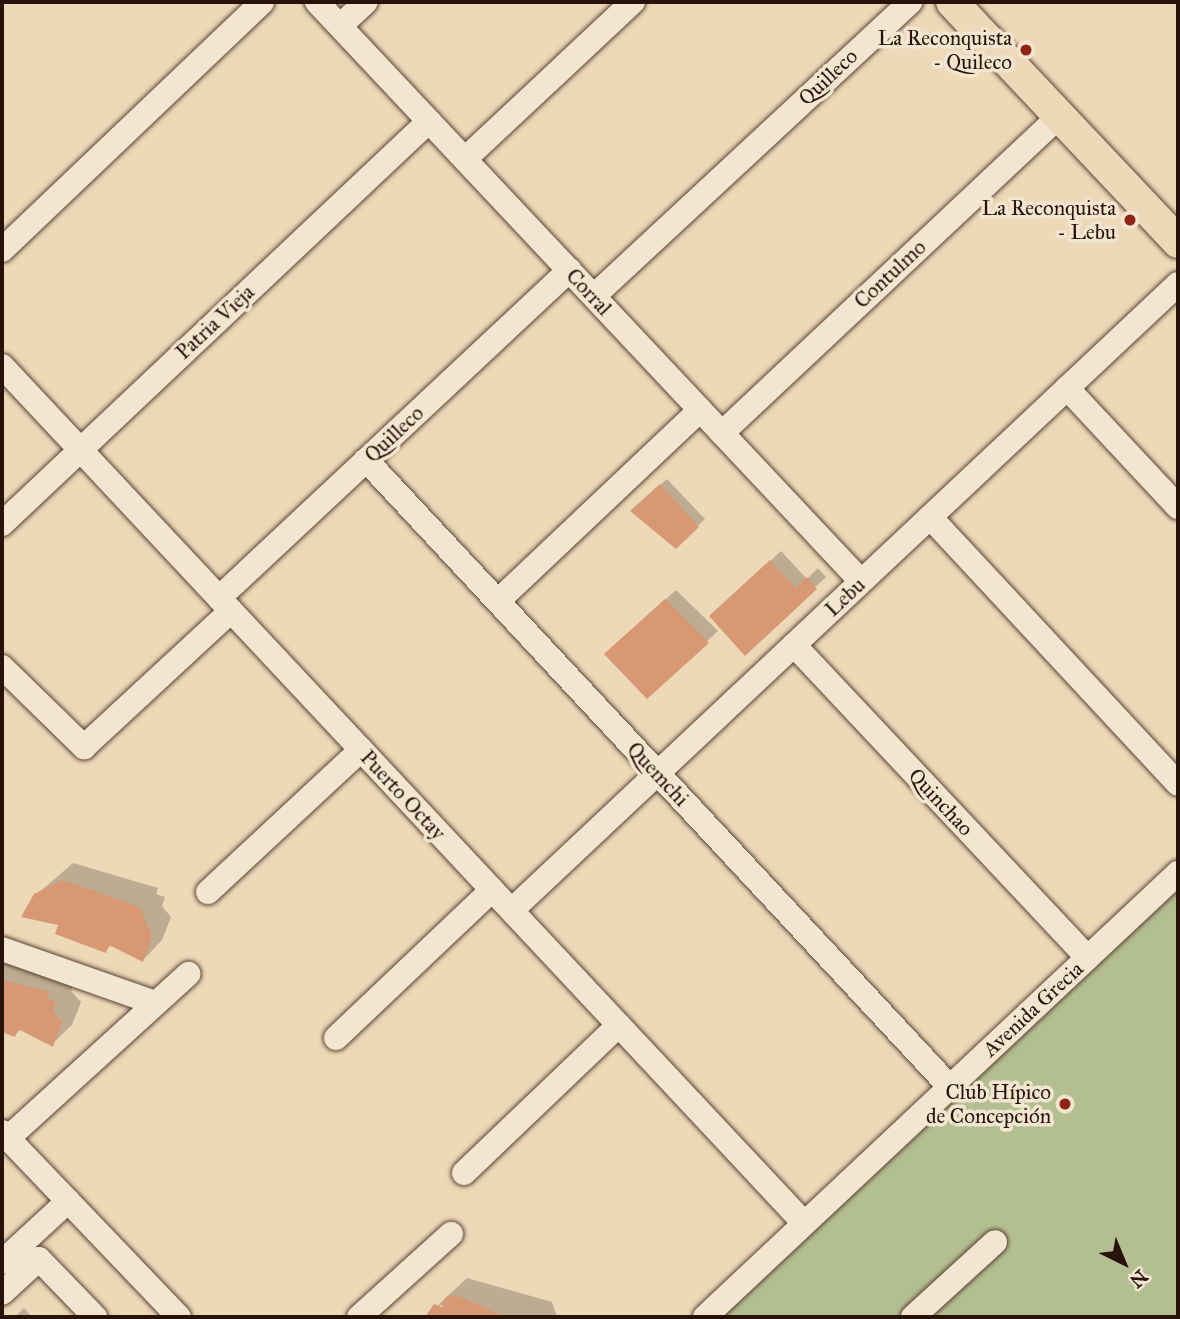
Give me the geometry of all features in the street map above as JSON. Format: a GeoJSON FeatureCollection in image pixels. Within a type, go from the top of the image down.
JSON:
{"type":"FeatureCollection","features":[{"type":"Feature","properties":{"kind":"main road"},"geometry":{"type":"LineString","coordinates":[[965,6],[1059,116],[1178,242]]}},
{"type":"Feature","properties":{"kind":"street"},"geometry":{"type":"LineString","coordinates":[[2,250],[262,2]]}},
{"type":"Feature","properties":{"kind":"street","name":"Corral"},"geometry":{"type":"LineString","coordinates":[[317,2],[861,582]]}},
{"type":"Feature","properties":{"kind":"street"},"geometry":{"type":"LineString","coordinates":[[340,26],[366,2]]}},
{"type":"Feature","properties":{"kind":"street"},"geometry":{"type":"LineString","coordinates":[[465,159],[633,2]]}},
{"type":"Feature","properties":{"kind":"street","name":"Quilleco"},"geometry":{"type":"LineString","coordinates":[[594,296],[910,2]]}},
{"type":"Feature","properties":{"kind":"street","name":"Contulmo"},"geometry":{"type":"LineString","coordinates":[[722,433],[1059,116]]}},
{"type":"Feature","properties":{"kind":"street","name":"Patria Vieja"},"geometry":{"type":"LineString","coordinates":[[2,524],[429,121]]}},
{"type":"Feature","properties":{"kind":"street","name":"Quilleco"},"geometry":{"type":"LineString","coordinates":[[2,667],[84,747],[366,460],[569,270]]}},
{"type":"Feature","properties":{"kind":"street","name":"Lebu"},"geometry":{"type":"LineString","coordinates":[[512,910],[1178,284]]}},
{"type":"Feature","properties":{"kind":"street","name":"Puerto Octay"},"geometry":{"type":"LineString","coordinates":[[2,366],[804,1223]]}},
{"type":"Feature","properties":{"kind":"street"},"geometry":{"type":"LineString","coordinates":[[1067,388],[1178,507]]}},
{"type":"Feature","properties":{"kind":"street"},"geometry":{"type":"LineString","coordinates":[[498,601],[700,410]]}},
{"type":"Feature","properties":{"kind":"street","name":"Quemchi"},"geometry":{"type":"LineString","coordinates":[[366,460],[950,1087]]}},
{"type":"Feature","properties":{"kind":"street"},"geometry":{"type":"LineString","coordinates":[[930,517],[1178,784]]}},
{"type":"Feature","properties":{"kind":"street","name":"Quinchao"},"geometry":{"type":"LineString","coordinates":[[794,645],[1088,958]]}},
{"type":"Feature","properties":{"kind":"street"},"geometry":{"type":"LineString","coordinates":[[208,892],[361,750]]}},
{"type":"Feature","properties":{"kind":"street","name":"Avenida Grecia"},"geometry":{"type":"LineString","coordinates":[[705,1317],[1178,873]]}},
{"type":"Feature","properties":{"kind":"street"},"geometry":{"type":"LineString","coordinates":[[336,1038],[492,890]]}},
{"type":"Feature","properties":{"kind":"street"},"geometry":{"type":"LineString","coordinates":[[2,949],[155,1003]]}},
{"type":"Feature","properties":{"kind":"street"},"geometry":{"type":"LineString","coordinates":[[179,1317],[5,1135],[188,974]]}},
{"type":"Feature","properties":{"kind":"street"},"geometry":{"type":"LineString","coordinates":[[464,1172],[619,1025]]}},
{"type":"Feature","properties":{"kind":"street"},"geometry":{"type":"LineString","coordinates":[[2,1262],[68,1201]]}},
{"type":"Feature","properties":{"kind":"street"},"geometry":{"type":"LineString","coordinates":[[359,1317],[451,1234]]}},
{"type":"Feature","properties":{"kind":"street"},"geometry":{"type":"LineString","coordinates":[[913,1317],[995,1242]]}},
{"type":"Feature","properties":{"kind":"street"},"geometry":{"type":"LineString","coordinates":[[2,1293],[39,1259],[95,1317]]}},
{"type":"Feature","properties":{"kind":"green space","name":"Club Hípico de Concepción"},"geometry":{"type":"Polygon","coordinates":[[[1178,890],[1178,1317],[723,1317],[1178,890]]]}},
{"type":"Feature","properties":{"kind":"building"},"geometry":{"type":"Polygon","coordinates":[[[660,484],[699,527],[676,549],[630,511],[660,484]]]}},
{"type":"Feature","properties":{"kind":"building"},"geometry":{"type":"Polygon","coordinates":[[[770,560],[796,588],[807,577],[817,589],[745,656],[709,616],[770,560]]]}},
{"type":"Feature","properties":{"kind":"building"},"geometry":{"type":"Polygon","coordinates":[[[665,599],[709,643],[647,699],[604,654],[665,599]]]}},
{"type":"Feature","properties":{"kind":"building"},"geometry":{"type":"Polygon","coordinates":[[[62,880],[140,907],[152,937],[143,962],[109,945],[106,953],[55,934],[58,925],[21,917],[34,894],[62,880]]]}},
{"type":"Feature","properties":{"kind":"building"},"geometry":{"type":"Polygon","coordinates":[[[2,980],[49,992],[47,998],[56,1001],[53,1011],[62,1022],[53,1047],[18,1029],[15,1037],[2,1032],[2,980]]]}},
{"type":"Feature","properties":{"kind":"building"},"geometry":{"type":"Polygon","coordinates":[[[456,1295],[504,1316],[520,1317],[425,1317],[434,1304],[442,1307],[446,1297],[456,1295]]]}},
{"type":"Feature","properties":{"kind":"place","name":"La Reconquista - Quileco"},"geometry":{"type":"Point","coordinates":[1026,50]}},
{"type":"Feature","properties":{"kind":"place","name":"La Reconquista - Lebu"},"geometry":{"type":"Point","coordinates":[1130,220]}},
{"type":"Feature","properties":{"kind":"place","name":"Club Hípico de Concepción"},"geometry":{"type":"Point","coordinates":[1065,1104]}}]}
